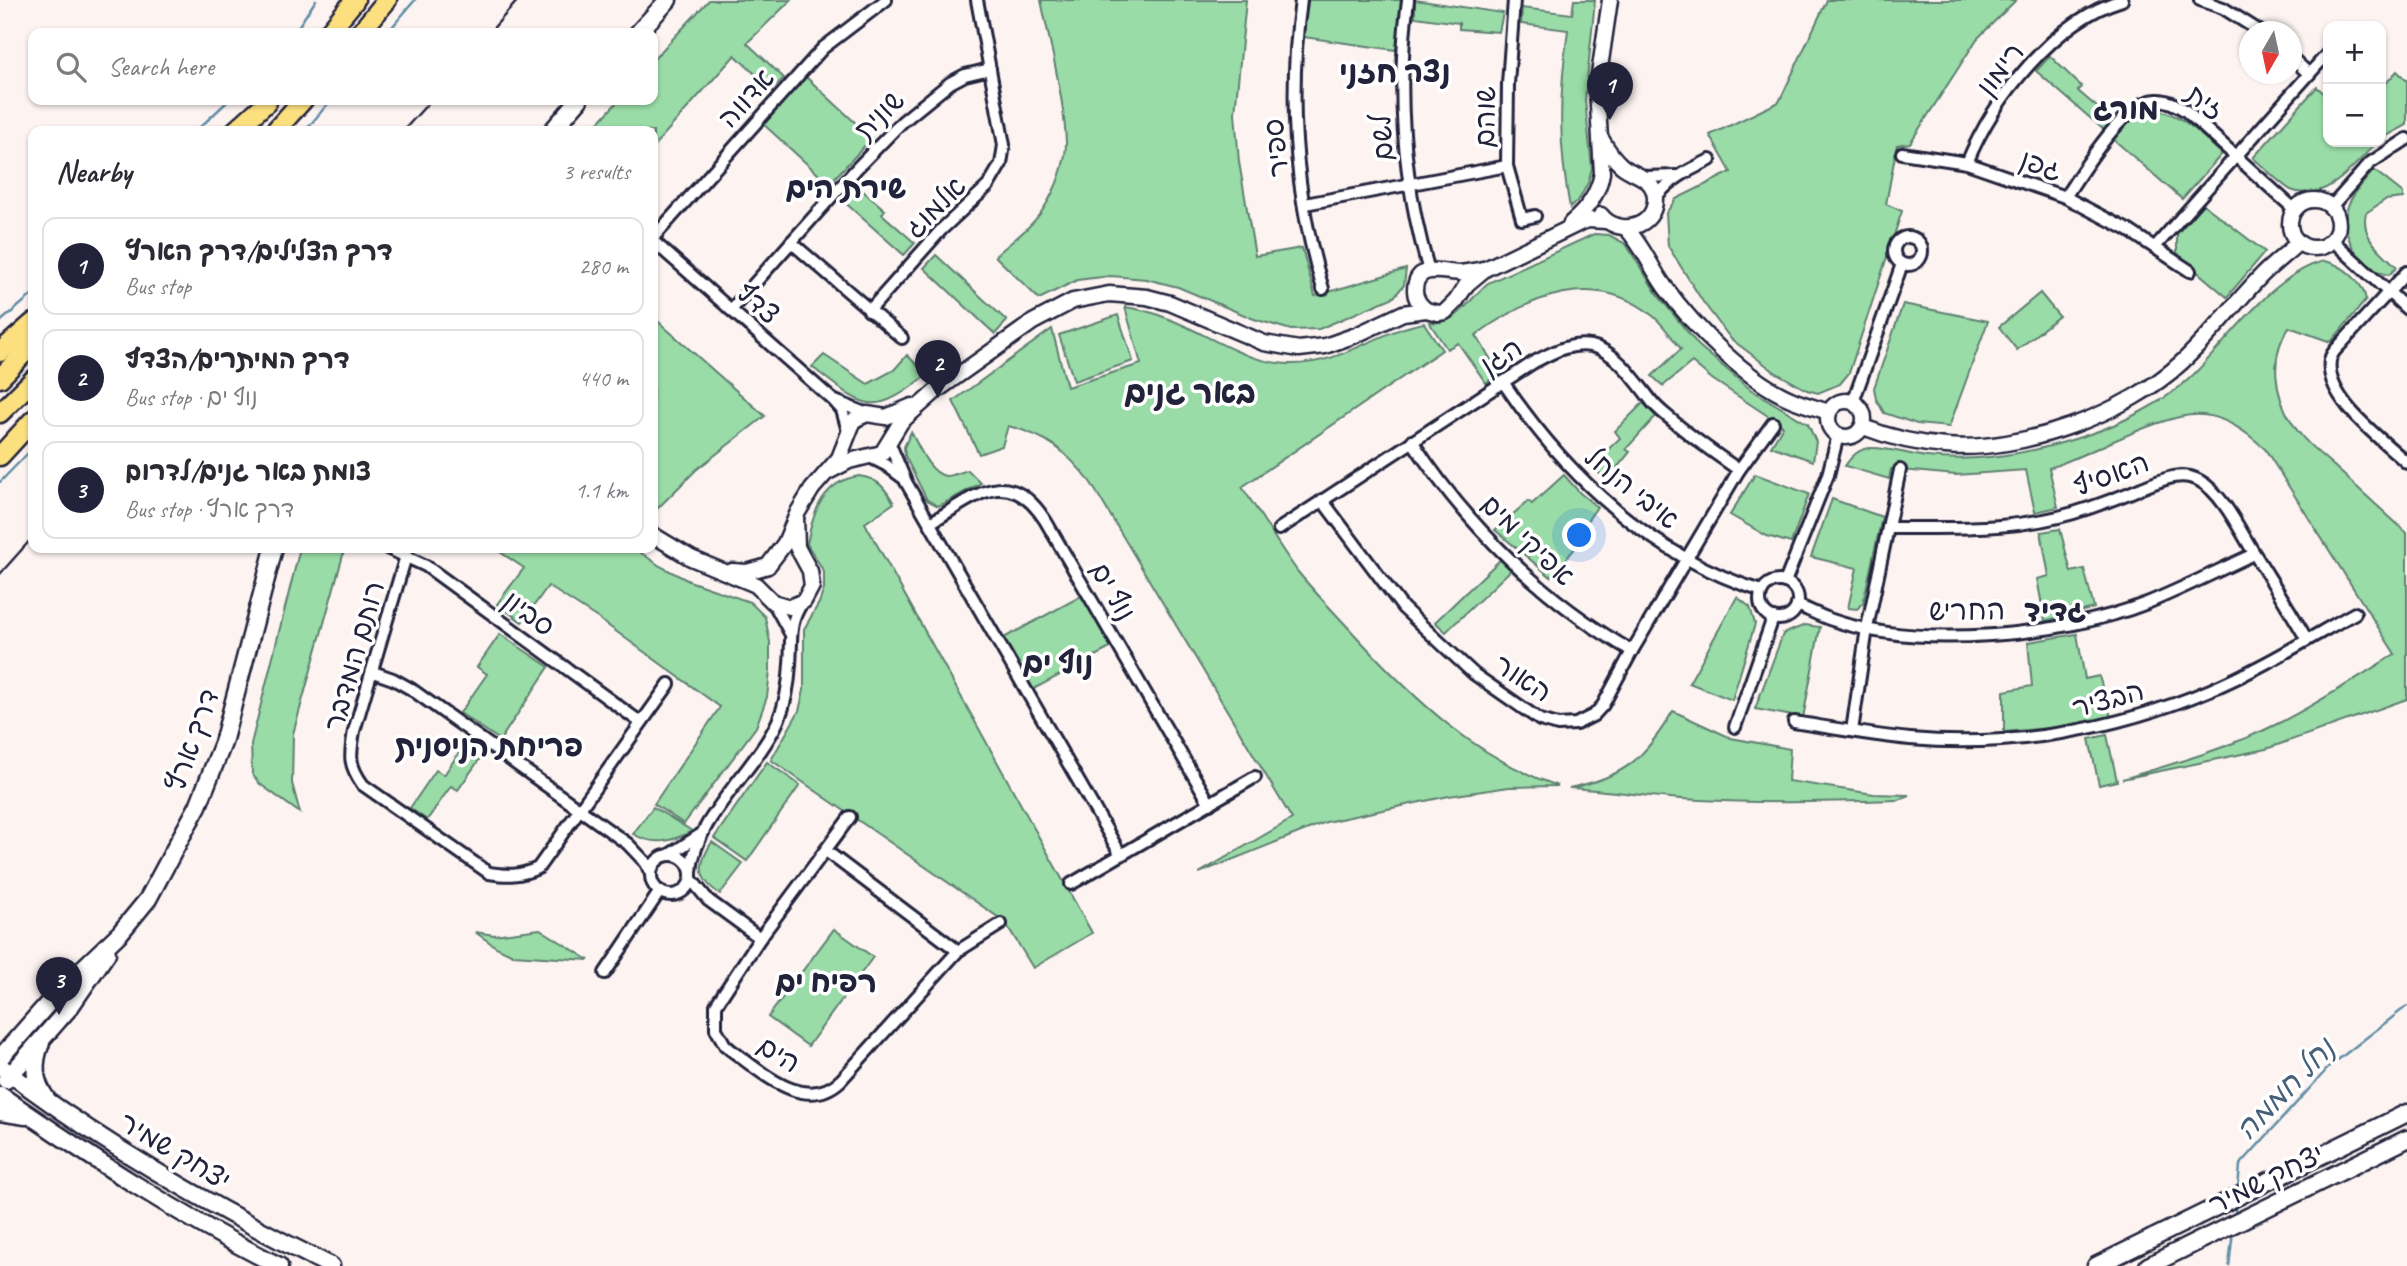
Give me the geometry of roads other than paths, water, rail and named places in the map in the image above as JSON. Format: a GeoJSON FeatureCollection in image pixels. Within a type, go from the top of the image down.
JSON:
{"type":"FeatureCollection","features":[{"type":"Feature","properties":{"kind":"highway"},"geometry":{"type":"LineString","coordinates":[[331,28],[355,0]]}},
{"type":"Feature","properties":{"kind":"highway"},"geometry":{"type":"LineString","coordinates":[[365,28],[387,0]]}},
{"type":"Feature","properties":{"kind":"highway"},"geometry":{"type":"LineString","coordinates":[[240,126],[264,105]]}},
{"type":"Feature","properties":{"kind":"highway"},"geometry":{"type":"LineString","coordinates":[[246,126],[264,105]]}},
{"type":"Feature","properties":{"kind":"highway"},"geometry":{"type":"LineString","coordinates":[[280,126],[298,105]]}},
{"type":"Feature","properties":{"kind":"highway"},"geometry":{"type":"LineString","coordinates":[[292,126],[310,105]]}},
{"type":"Feature","properties":{"kind":"highway"},"geometry":{"type":"LineString","coordinates":[[0,352],[28,327]]}},
{"type":"Feature","properties":{"kind":"highway"},"geometry":{"type":"LineString","coordinates":[[0,378],[28,349]]}},
{"type":"Feature","properties":{"kind":"highway"},"geometry":{"type":"LineString","coordinates":[[0,414],[28,385]]}},
{"type":"Feature","properties":{"kind":"highway"},"geometry":{"type":"LineString","coordinates":[[0,456],[28,425]]}},
{"type":"Feature","properties":{"kind":"main road"},"geometry":{"type":"LineString","coordinates":[[643,28],[668,0]]}},
{"type":"Feature","properties":{"kind":"main road"},"geometry":{"type":"LineString","coordinates":[[556,126],[575,105]]}},
{"type":"Feature","properties":{"kind":"main road","name":"דרך ארץ"},"geometry":{"type":"LineString","coordinates":[[0,1058],[59,991],[120,933],[148,899],[198,806],[223,743],[273,553]]}},
{"type":"Feature","properties":{"kind":"main road","name":"דרך ארץ"},"geometry":{"type":"LineString","coordinates":[[4,1076],[44,1038],[90,981],[120,933]]}},
{"type":"Feature","properties":{"kind":"main road"},"geometry":{"type":"LineString","coordinates":[[0,1043],[21,1035]]}},
{"type":"Feature","properties":{"kind":"main road"},"geometry":{"type":"LineString","coordinates":[[44,1038],[38,1049],[35,1070],[40,1089],[50,1102]]}},
{"type":"Feature","properties":{"kind":"main road","name":"יצחק שמיר"},"geometry":{"type":"LineString","coordinates":[[4,1076],[215,1206],[331,1266]]}},
{"type":"Feature","properties":{"kind":"main road","name":"יצחק שמיר"},"geometry":{"type":"LineString","coordinates":[[0,1095],[189,1218],[279,1266]]}},
{"type":"Feature","properties":{"kind":"main road"},"geometry":{"type":"LineString","coordinates":[[0,1112],[32,1117]]}},
{"type":"Feature","properties":{"kind":"main road","name":"יצחק שמיר"},"geometry":{"type":"LineString","coordinates":[[2096,1266],[2407,1113]]}},
{"type":"Feature","properties":{"kind":"main road","name":"יצחק שמיר"},"geometry":{"type":"LineString","coordinates":[[2148,1266],[2407,1139]]}},
{"type":"Feature","properties":{"kind":"street","name":"אדווה"},"geometry":{"type":"LineString","coordinates":[[658,233],[815,56],[848,27],[886,0]]}},
{"type":"Feature","properties":{"kind":"street","name":"אלמוג"},"geometry":{"type":"LineString","coordinates":[[869,311],[942,229],[988,186],[1001,164],[1004,145],[977,0]]}},
{"type":"Feature","properties":{"kind":"street","name":"ספיר"},"geometry":{"type":"LineString","coordinates":[[1301,0],[1295,44],[1294,122],[1310,246],[1323,289]]}},
{"type":"Feature","properties":{"kind":"street","name":"לשם"},"geometry":{"type":"LineString","coordinates":[[1408,0],[1402,80],[1404,145],[1409,184],[1429,271]]}},
{"type":"Feature","properties":{"kind":"street","name":"שוהם"},"geometry":{"type":"LineString","coordinates":[[1514,0],[1508,84],[1507,166],[1522,219],[1535,216]]}},
{"type":"Feature","properties":{"kind":"street"},"geometry":{"type":"LineString","coordinates":[[1600,136],[1614,157],[1644,177],[1653,190],[1653,209],[1643,223],[1626,228],[1612,225],[1597,207],[1602,173],[1597,88],[1610,0]]}},
{"type":"Feature","properties":{"kind":"street","name":"רימון"},"geometry":{"type":"LineString","coordinates":[[1967,163],[1997,108],[2049,44],[2092,12],[2122,0]]}},
{"type":"Feature","properties":{"kind":"street"},"geometry":{"type":"LineString","coordinates":[[2200,0],[2223,8],[2244,21]]}},
{"type":"Feature","properties":{"kind":"street"},"geometry":{"type":"LineString","coordinates":[[2155,247],[2323,59]]}},
{"type":"Feature","properties":{"kind":"street"},"geometry":{"type":"LineString","coordinates":[[2302,68],[2309,74]]}},
{"type":"Feature","properties":{"kind":"street","name":"שונית"},"geometry":{"type":"LineString","coordinates":[[731,310],[902,122],[950,83],[965,75],[990,69]]}},
{"type":"Feature","properties":{"kind":"street","name":"זית"},"geometry":{"type":"LineString","coordinates":[[2065,197],[2103,142],[2130,111],[2146,101],[2164,100],[2186,111],[2294,209]]}},
{"type":"Feature","properties":{"kind":"street"},"geometry":{"type":"LineString","coordinates":[[2331,208],[2370,163],[2407,139]]}},
{"type":"Feature","properties":{"kind":"street","name":"גפן"},"geometry":{"type":"LineString","coordinates":[[1902,153],[1967,163],[2065,197],[2155,247],[2190,271]]}},
{"type":"Feature","properties":{"kind":"street"},"geometry":{"type":"LineString","coordinates":[[1655,198],[1664,186],[1679,175],[1710,160]]}},
{"type":"Feature","properties":{"kind":"street"},"geometry":{"type":"LineString","coordinates":[[1305,204],[1507,166]]}},
{"type":"Feature","properties":{"kind":"street"},"geometry":{"type":"LineString","coordinates":[[1562,230],[1583,212],[1599,188],[1614,173],[1630,170]]}},
{"type":"Feature","properties":{"kind":"street"},"geometry":{"type":"LineString","coordinates":[[1644,177],[1679,175]]}},
{"type":"Feature","properties":{"kind":"street"},"geometry":{"type":"LineString","coordinates":[[2311,200],[2320,201],[2331,208],[2338,222],[2338,229],[2332,240],[2324,247],[2315,249],[2298,243],[2289,227],[2294,209],[2311,200]]}},
{"type":"Feature","properties":{"kind":"street"},"geometry":{"type":"LineString","coordinates":[[826,473],[849,461],[882,453],[901,422],[929,397],[1045,315],[1073,301],[1097,295],[1134,295],[1159,299],[1249,337],[1276,345],[1299,349],[1325,346],[1342,341],[1394,316],[1426,310],[1445,312],[1456,302],[1467,284],[1485,269],[1562,230],[1587,220],[1606,220]]}},
{"type":"Feature","properties":{"kind":"street"},"geometry":{"type":"LineString","coordinates":[[1643,223],[1647,256]]}},
{"type":"Feature","properties":{"kind":"street"},"geometry":{"type":"LineString","coordinates":[[1626,228],[1647,256],[1663,285],[1711,341],[1767,385],[1792,400],[1829,412]]}},
{"type":"Feature","properties":{"kind":"street"},"geometry":{"type":"LineString","coordinates":[[2332,240],[2407,309]]}},
{"type":"Feature","properties":{"kind":"street"},"geometry":{"type":"LineString","coordinates":[[792,242],[902,338]]}},
{"type":"Feature","properties":{"kind":"street"},"geometry":{"type":"LineString","coordinates":[[1863,427],[1917,443],[1948,447],[2018,441],[2064,429],[2099,415],[2140,394],[2181,363],[2263,274],[2298,243]]}},
{"type":"Feature","properties":{"kind":"street","name":"צדף"},"geometry":{"type":"LineString","coordinates":[[658,244],[833,400],[842,410],[848,434]]}},
{"type":"Feature","properties":{"kind":"street"},"geometry":{"type":"LineString","coordinates":[[1853,402],[1902,264]]}},
{"type":"Feature","properties":{"kind":"street"},"geometry":{"type":"LineString","coordinates":[[1394,316],[1408,300],[1422,275],[1429,271],[1436,269],[1459,273],[1485,269]]}},
{"type":"Feature","properties":{"kind":"street"},"geometry":{"type":"LineString","coordinates":[[1447,272],[1458,286],[1456,302]]}},
{"type":"Feature","properties":{"kind":"street"},"geometry":{"type":"LineString","coordinates":[[2407,272],[2330,358],[2331,376],[2336,391],[2357,416],[2407,463]]}},
{"type":"Feature","properties":{"kind":"street"},"geometry":{"type":"LineString","coordinates":[[1415,286],[1418,303],[1426,310]]}},
{"type":"Feature","properties":{"kind":"street","name":"הגן"},"geometry":{"type":"LineString","coordinates":[[1279,529],[1503,382],[1559,349],[1592,346],[1613,357],[1651,401],[1676,424],[1739,470]]}},
{"type":"Feature","properties":{"kind":"street","name":"איבי הנחל"},"geometry":{"type":"LineString","coordinates":[[1503,382],[1558,456],[1600,498],[1686,559],[1735,583],[1762,591]]}},
{"type":"Feature","properties":{"kind":"street"},"geometry":{"type":"LineString","coordinates":[[790,633],[762,584],[763,575],[781,550],[812,489],[839,458],[854,420],[894,414],[929,397]]}},
{"type":"Feature","properties":{"kind":"street","name":"צדף"},"geometry":{"type":"LineString","coordinates":[[833,400],[873,416]]}},
{"type":"Feature","properties":{"kind":"street"},"geometry":{"type":"LineString","coordinates":[[1840,402],[1853,402],[1864,414],[1863,427],[1854,435],[1838,435],[1829,423],[1829,412],[1840,402]]}},
{"type":"Feature","properties":{"kind":"street"},"geometry":{"type":"LineString","coordinates":[[873,416],[887,424],[890,440],[906,482],[1121,855]]}},
{"type":"Feature","properties":{"kind":"street"},"geometry":{"type":"LineString","coordinates":[[1686,559],[1739,470],[1773,423]]}},
{"type":"Feature","properties":{"kind":"street"},"geometry":{"type":"LineString","coordinates":[[848,434],[852,449],[893,470],[906,482]]}},
{"type":"Feature","properties":{"kind":"street"},"geometry":{"type":"LineString","coordinates":[[1785,582],[1819,500],[1838,435]]}},
{"type":"Feature","properties":{"kind":"street","name":"אפיקי מים"},"geometry":{"type":"LineString","coordinates":[[1412,441],[1434,476],[1511,561],[1583,621],[1632,651]]}},
{"type":"Feature","properties":{"kind":"street"},"geometry":{"type":"LineString","coordinates":[[1852,731],[1867,628],[1900,470]]}},
{"type":"Feature","properties":{"kind":"street","name":"האסיף"},"geometry":{"type":"LineString","coordinates":[[1888,528],[2001,527],[2038,522],[2085,509],[2141,489],[2160,479],[2176,476],[2199,480],[2221,501],[2283,596],[2307,640]]}},
{"type":"Feature","properties":{"kind":"street","name":"נוף ים"},"geometry":{"type":"LineString","coordinates":[[930,523],[980,494],[996,489],[1012,490],[1030,500],[1045,520],[1210,803]]}},
{"type":"Feature","properties":{"kind":"street","name":"האור"},"geometry":{"type":"LineString","coordinates":[[1322,500],[1403,608],[1474,674],[1541,720],[1558,725],[1576,724],[1594,715],[1603,705],[1686,559]]}},
{"type":"Feature","properties":{"kind":"street"},"geometry":{"type":"LineString","coordinates":[[680,893],[688,885],[692,859],[702,833],[764,746],[778,722],[787,695],[790,633],[795,612],[812,586],[810,571],[797,547],[796,517]]}},
{"type":"Feature","properties":{"kind":"street"},"geometry":{"type":"LineString","coordinates":[[658,538],[691,558],[756,585],[769,599],[790,607],[804,601]]}},
{"type":"Feature","properties":{"kind":"street","name":"סביון"},"geometry":{"type":"LineString","coordinates":[[399,553],[426,566],[640,722]]}},
{"type":"Feature","properties":{"kind":"street","name":"החריש"},"geometry":{"type":"LineString","coordinates":[[1797,605],[1833,620],[1900,634],[1985,636],[2087,620],[2146,603],[2254,554]]}},
{"type":"Feature","properties":{"kind":"street","name":"רותם המדבר"},"geometry":{"type":"LineString","coordinates":[[406,556],[354,731],[350,753],[353,771],[363,785],[475,865],[489,873],[506,876],[523,875],[538,868],[579,810]]}},
{"type":"Feature","properties":{"kind":"street"},"geometry":{"type":"LineString","coordinates":[[717,569],[747,572],[769,565],[777,558],[789,556],[806,564]]}},
{"type":"Feature","properties":{"kind":"street"},"geometry":{"type":"LineString","coordinates":[[1774,582],[1785,582],[1794,589],[1797,605],[1791,615],[1773,618],[1761,607],[1762,591],[1774,582]]}},
{"type":"Feature","properties":{"kind":"street","name":"הבציר"},"geometry":{"type":"LineString","coordinates":[[1794,722],[1910,739],[1969,741],[2060,735],[2132,718],[2211,690],[2355,613]]}},
{"type":"Feature","properties":{"kind":"street"},"geometry":{"type":"LineString","coordinates":[[1735,727],[1773,618]]}},
{"type":"Feature","properties":{"kind":"street"},"geometry":{"type":"LineString","coordinates":[[373,672],[411,689],[628,844],[649,853],[680,857],[689,865],[691,875],[708,900],[760,938]]}},
{"type":"Feature","properties":{"kind":"street"},"geometry":{"type":"LineString","coordinates":[[579,810],[668,684]]}},
{"type":"Feature","properties":{"kind":"street"},"geometry":{"type":"LineString","coordinates":[[1071,884],[1255,777]]}},
{"type":"Feature","properties":{"kind":"street","name":"הים"},"geometry":{"type":"LineString","coordinates":[[850,817],[760,938],[716,1005],[716,1029],[725,1045],[739,1056],[791,1090],[807,1094],[833,1087],[958,951],[1001,924]]}},
{"type":"Feature","properties":{"kind":"street"},"geometry":{"type":"LineString","coordinates":[[651,874],[655,863],[702,833]]}},
{"type":"Feature","properties":{"kind":"street"},"geometry":{"type":"LineString","coordinates":[[628,844],[646,863],[653,885],[660,891],[668,895],[680,893],[708,900]]}},
{"type":"Feature","properties":{"kind":"street"},"geometry":{"type":"LineString","coordinates":[[826,851],[958,951]]}},
{"type":"Feature","properties":{"kind":"street"},"geometry":{"type":"LineString","coordinates":[[605,973],[660,891]]}},
{"type":"Feature","properties":{"kind":"waterway"},"geometry":{"type":"LineString","coordinates":[[297,28],[316,0]]}},
{"type":"Feature","properties":{"kind":"waterway"},"geometry":{"type":"LineString","coordinates":[[391,28],[415,0]]}},
{"type":"Feature","properties":{"kind":"waterway"},"geometry":{"type":"LineString","coordinates":[[201,126],[224,105]]}},
{"type":"Feature","properties":{"kind":"waterway"},"geometry":{"type":"LineString","coordinates":[[309,126],[327,105]]}},
{"type":"Feature","properties":{"kind":"waterway"},"geometry":{"type":"LineString","coordinates":[[0,322],[28,298]]}},
{"type":"Feature","properties":{"kind":"waterway"},"geometry":{"type":"LineString","coordinates":[[0,482],[28,453]]}},
{"type":"Feature","properties":{"kind":"waterway","name":"נחל חממה"},"geometry":{"type":"LineString","coordinates":[[2238,1189],[2240,1165],[2330,1066],[2407,1006]]}},
{"type":"Feature","properties":{"kind":"waterway","name":"נחל חממה"},"geometry":{"type":"LineString","coordinates":[[2235,1217],[2236,1203]]}},
{"type":"Feature","properties":{"kind":"waterway","name":"נחל חממה"},"geometry":{"type":"LineString","coordinates":[[2229,1266],[2233,1231]]}},
{"type":"Feature","properties":{"kind":"railway"},"geometry":{"type":"LineString","coordinates":[[493,28],[518,0]]}},
{"type":"Feature","properties":{"kind":"railway"},"geometry":{"type":"LineString","coordinates":[[408,126],[426,105]]}},
{"type":"Feature","properties":{"kind":"railway"},"geometry":{"type":"LineString","coordinates":[[0,574],[28,543]]}},
{"type":"Feature","properties":{"kind":"place","name":"דרך הצלילים/דרך הארץ"},"geometry":{"type":"Point","coordinates":[1610,120]}},
{"type":"Feature","properties":{"kind":"place","name":"דרך המיתרים/הצדף"},"geometry":{"type":"Point","coordinates":[938,398]}},
{"type":"Feature","properties":{"kind":"place","name":"צומת באר גנים/לדרום"},"geometry":{"type":"Point","coordinates":[59,1015]}},
{"type":"Feature","properties":{"kind":"district","name":"נצר חזני"},"geometry":{"type":"Point","coordinates":[1395,72]}},
{"type":"Feature","properties":{"kind":"district","name":"מורג"},"geometry":{"type":"Point","coordinates":[2126,109]}},
{"type":"Feature","properties":{"kind":"district","name":"שירת הים"},"geometry":{"type":"Point","coordinates":[846,188]}},
{"type":"Feature","properties":{"kind":"district","name":"באר גנים"},"geometry":{"type":"Point","coordinates":[1190,392]}},
{"type":"Feature","properties":{"kind":"district","name":"גדיד"},"geometry":{"type":"Point","coordinates":[2055,611]}},
{"type":"Feature","properties":{"kind":"district","name":"נוף ים"},"geometry":{"type":"Point","coordinates":[1058,663]}},
{"type":"Feature","properties":{"kind":"district","name":"פריחת הניסנית"},"geometry":{"type":"Point","coordinates":[489,746]}},
{"type":"Feature","properties":{"kind":"district","name":"רפיח ים"},"geometry":{"type":"Point","coordinates":[826,982]}}]}
